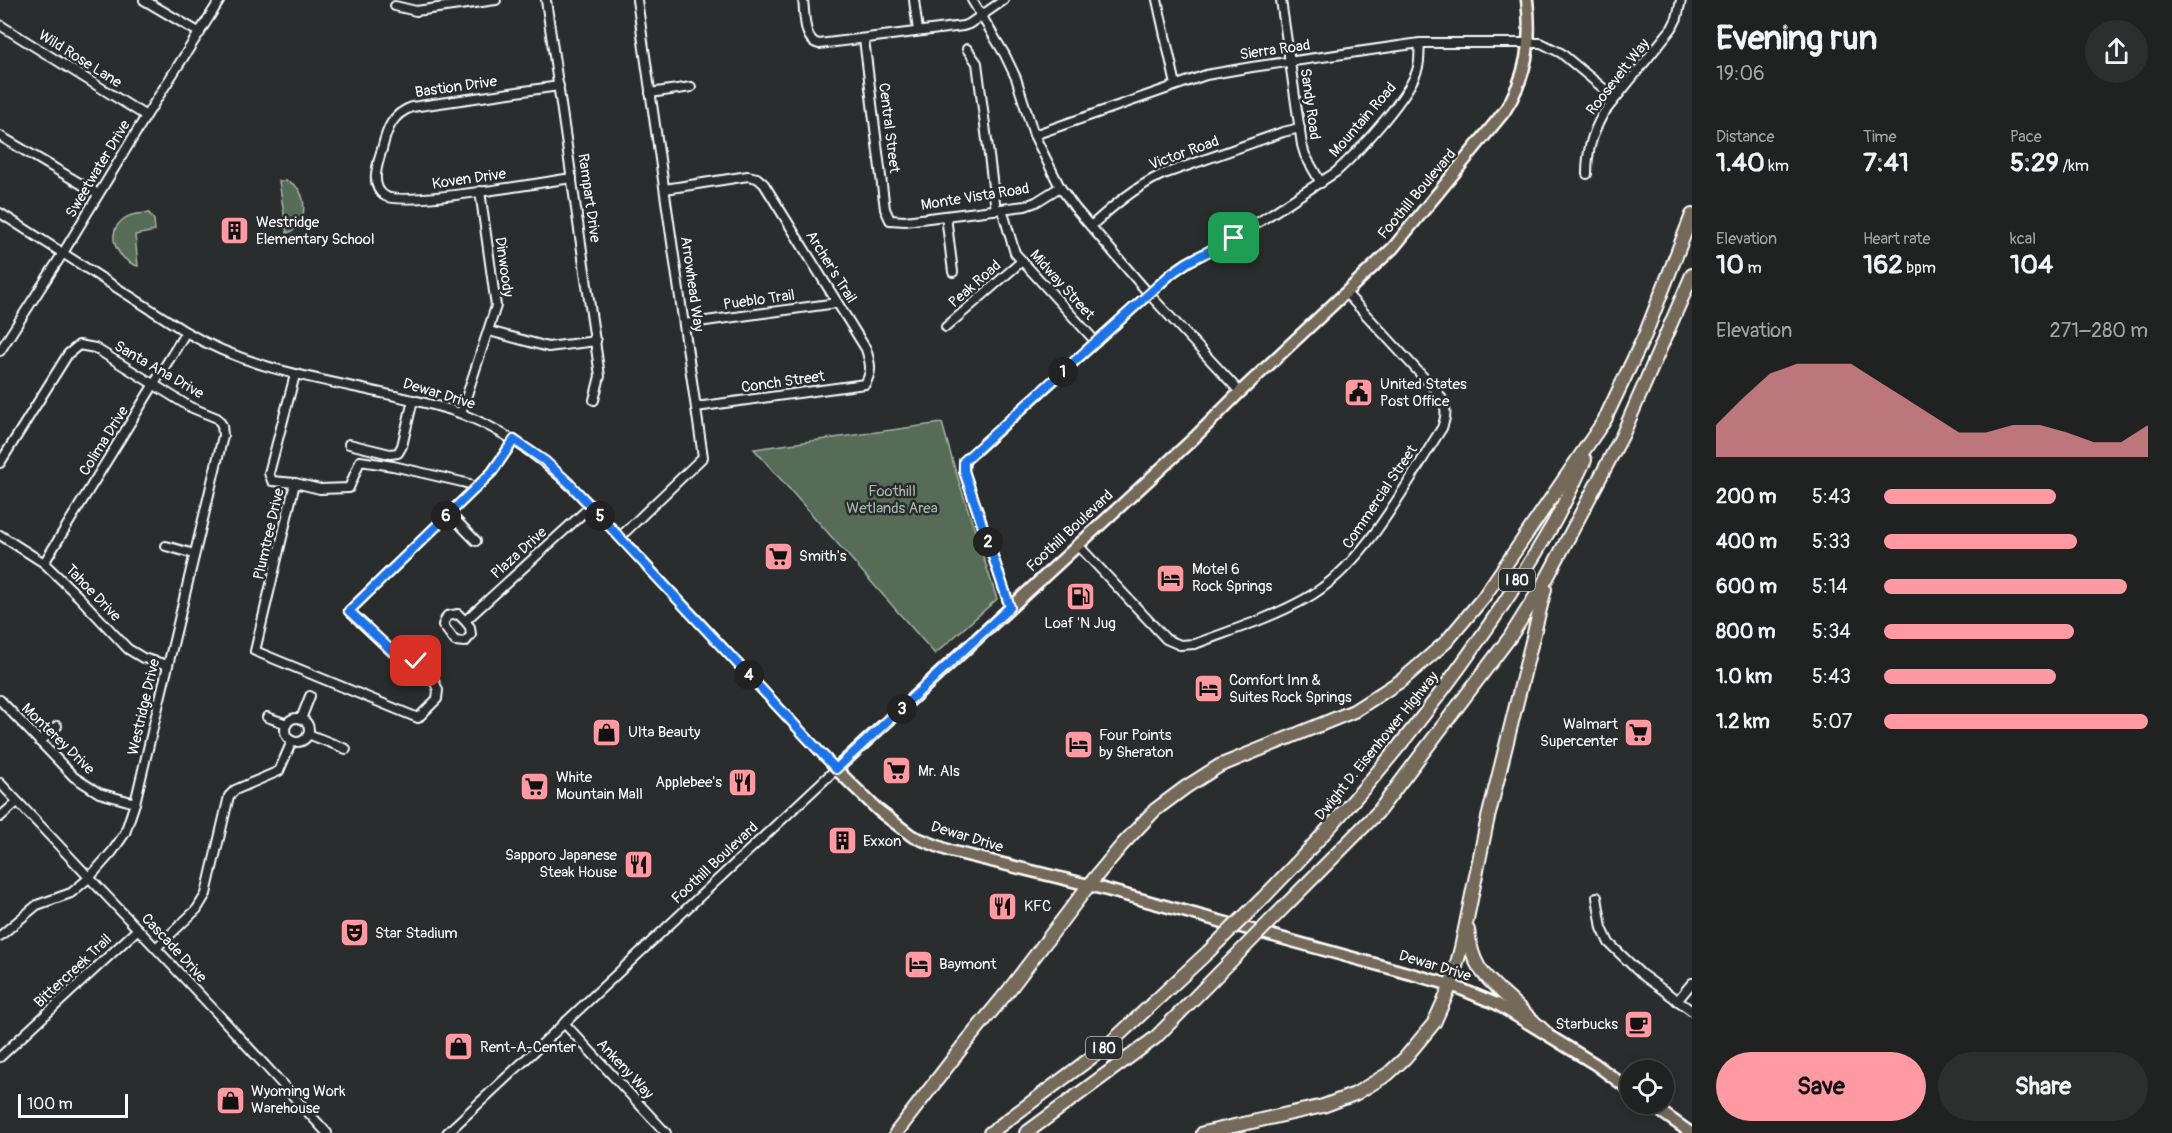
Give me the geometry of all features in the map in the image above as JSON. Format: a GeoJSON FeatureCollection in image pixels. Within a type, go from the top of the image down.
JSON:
{"type":"FeatureCollection","features":[{"type":"Feature","properties":{"kind":"highway","name":"Dwight D. Eisenhower Highway"},"geometry":{"type":"LineString","coordinates":[[990,1133],[1107,1046],[1208,952],[1322,838],[1412,730],[1482,634],[1553,525],[1645,335],[1692,215]]}},
{"type":"Feature","properties":{"kind":"highway","name":"I 80"},"geometry":{"type":"LineString","coordinates":[[1026,1133],[1155,1038],[1378,812],[1510,638],[1547,578],[1622,436],[1692,275]]}},
{"type":"Feature","properties":{"kind":"highway"},"geometry":{"type":"LineString","coordinates":[[896,1133],[1089,885],[1155,810],[1219,766],[1354,711],[1402,680],[1446,642],[1483,598],[1606,418]]}},
{"type":"Feature","properties":{"kind":"highway"},"geometry":{"type":"LineString","coordinates":[[1203,1133],[1334,1103],[1370,1087],[1388,1074],[1424,1037],[1445,1002],[1451,985],[1486,822],[1547,578]]}},
{"type":"Feature","properties":{"kind":"highway"},"geometry":{"type":"LineString","coordinates":[[1467,919],[1470,945],[1482,972],[1490,983],[1546,1033]]}},
{"type":"Feature","properties":{"kind":"main road","name":"Foothill Boulevard"},"geometry":{"type":"LineString","coordinates":[[836,769],[1194,438],[1393,248],[1504,112],[1518,87],[1524,72],[1529,42],[1530,18],[1527,0]]}},
{"type":"Feature","properties":{"kind":"main road","name":"Dewar Drive"},"geometry":{"type":"LineString","coordinates":[[836,769],[878,810],[912,836],[950,851],[1089,885],[1451,985],[1497,1004],[1595,1064],[1620,1083]]}},
{"type":"Feature","properties":{"kind":"main road"},"geometry":{"type":"LineString","coordinates":[[1664,1114],[1691,1133]]}},
{"type":"Feature","properties":{"kind":"street"},"geometry":{"type":"LineString","coordinates":[[144,0],[153,2],[200,33]]}},
{"type":"Feature","properties":{"kind":"street","name":"Sweetwater Drive"},"geometry":{"type":"LineString","coordinates":[[0,351],[220,0]]}},
{"type":"Feature","properties":{"kind":"street"},"geometry":{"type":"LineString","coordinates":[[395,6],[416,11],[495,0]]}},
{"type":"Feature","properties":{"kind":"street","name":"Rampart Drive"},"geometry":{"type":"LineString","coordinates":[[546,0],[596,341],[600,376],[594,400]]}},
{"type":"Feature","properties":{"kind":"street","name":"Arrowhead Way"},"geometry":{"type":"LineString","coordinates":[[620,537],[703,457],[637,0]]}},
{"type":"Feature","properties":{"kind":"street"},"geometry":{"type":"LineString","coordinates":[[803,0],[807,32],[811,41],[819,44],[963,26],[1004,0]]}},
{"type":"Feature","properties":{"kind":"street"},"geometry":{"type":"LineString","coordinates":[[914,0],[918,31]]}},
{"type":"Feature","properties":{"kind":"street"},"geometry":{"type":"LineString","coordinates":[[972,0],[1016,78],[1034,135],[1060,187],[1149,294],[1240,392]]}},
{"type":"Feature","properties":{"kind":"street"},"geometry":{"type":"LineString","coordinates":[[1157,0],[1176,85]]}},
{"type":"Feature","properties":{"kind":"street","name":"Sandy Road"},"geometry":{"type":"LineString","coordinates":[[1281,0],[1305,155],[1321,183]]}},
{"type":"Feature","properties":{"kind":"street","name":"Roosevelt Way"},"geometry":{"type":"LineString","coordinates":[[1587,174],[1587,156],[1591,138],[1603,114],[1672,28],[1681,0]]}},
{"type":"Feature","properties":{"kind":"street","name":"Wild Rose Lane"},"geometry":{"type":"LineString","coordinates":[[0,25],[146,116]]}},
{"type":"Feature","properties":{"kind":"street","name":"Central Street"},"geometry":{"type":"LineString","coordinates":[[864,39],[885,209],[890,220]]}},
{"type":"Feature","properties":{"kind":"street","name":"Sierra Road"},"geometry":{"type":"LineString","coordinates":[[1034,135],[1176,85],[1228,70],[1420,43],[1541,43],[1551,47],[1615,98]]}},
{"type":"Feature","properties":{"kind":"street","name":"Mountain Road"},"geometry":{"type":"LineString","coordinates":[[1010,607],[964,471],[964,461],[1149,294],[1188,262],[1234,238],[1321,183],[1350,158],[1405,93],[1419,65],[1420,43]]}},
{"type":"Feature","properties":{"kind":"street","name":"Midway Street"},"geometry":{"type":"LineString","coordinates":[[967,49],[977,63],[999,209],[1011,233],[1013,248],[1022,261],[1096,342]]}},
{"type":"Feature","properties":{"kind":"street","name":"Bastion Drive"},"geometry":{"type":"LineString","coordinates":[[376,185],[375,171],[388,125],[402,111],[412,107],[559,86]]}},
{"type":"Feature","properties":{"kind":"street"},"geometry":{"type":"LineString","coordinates":[[651,93],[691,87]]}},
{"type":"Feature","properties":{"kind":"street","name":"Victor Road"},"geometry":{"type":"LineString","coordinates":[[1091,226],[1126,194],[1161,175],[1300,128]]}},
{"type":"Feature","properties":{"kind":"street"},"geometry":{"type":"LineString","coordinates":[[0,136],[98,194]]}},
{"type":"Feature","properties":{"kind":"street","name":"Archer's Trail"},"geometry":{"type":"LineString","coordinates":[[664,189],[748,176],[757,178],[764,184],[866,349],[871,366],[870,376]]}},
{"type":"Feature","properties":{"kind":"street","name":"Koven Drive"},"geometry":{"type":"LineString","coordinates":[[376,185],[383,196],[396,199],[422,199],[572,178]]}},
{"type":"Feature","properties":{"kind":"street","name":"Monte Vista Road"},"geometry":{"type":"LineString","coordinates":[[890,220],[904,221],[1025,206],[1060,187]]}},
{"type":"Feature","properties":{"kind":"street","name":"Dinwoody"},"geometry":{"type":"LineString","coordinates":[[461,414],[496,306],[480,191]]}},
{"type":"Feature","properties":{"kind":"street","name":"Dewar Drive"},"geometry":{"type":"LineString","coordinates":[[0,213],[186,332],[240,359],[295,375],[413,400],[461,414],[514,440],[545,461],[591,506],[836,769]]}},
{"type":"Feature","properties":{"kind":"street"},"geometry":{"type":"LineString","coordinates":[[946,216],[953,272]]}},
{"type":"Feature","properties":{"kind":"street","name":"Peak Road"},"geometry":{"type":"LineString","coordinates":[[946,327],[1022,261]]}},
{"type":"Feature","properties":{"kind":"street","name":"Commercial Street"},"geometry":{"type":"LineString","coordinates":[[1077,544],[1166,639],[1180,645],[1195,644],[1286,609],[1321,589],[1349,565],[1377,530],[1442,428],[1446,411],[1444,401],[1346,293]]}},
{"type":"Feature","properties":{"kind":"street","name":"Pueblo Trail"},"geometry":{"type":"LineString","coordinates":[[684,324],[837,303]]}},
{"type":"Feature","properties":{"kind":"street"},"geometry":{"type":"LineString","coordinates":[[489,331],[548,347],[596,341]]}},
{"type":"Feature","properties":{"kind":"street","name":"Colima Drive"},"geometry":{"type":"LineString","coordinates":[[44,563],[186,332]]}},
{"type":"Feature","properties":{"kind":"street","name":"Santa Ana Drive"},"geometry":{"type":"LineString","coordinates":[[0,463],[68,354],[79,345],[95,348],[190,407],[217,418],[222,425]]}},
{"type":"Feature","properties":{"kind":"street","name":"Plumtree Drive"},"geometry":{"type":"LineString","coordinates":[[295,375],[269,473],[272,481],[296,483],[255,651],[418,718],[437,699],[438,690],[435,683],[416,661],[392,651],[349,611],[449,513]]}},
{"type":"Feature","properties":{"kind":"street","name":"Conch Street"},"geometry":{"type":"LineString","coordinates":[[696,407],[865,384],[870,376]]}},
{"type":"Feature","properties":{"kind":"street"},"geometry":{"type":"LineString","coordinates":[[349,444],[390,454],[398,453],[402,446],[413,400]]}},
{"type":"Feature","properties":{"kind":"street","name":"Westridge Drive"},"geometry":{"type":"LineString","coordinates":[[0,936],[37,905],[71,893],[89,878],[125,833],[135,802],[223,436],[222,425]]}},
{"type":"Feature","properties":{"kind":"street"},"geometry":{"type":"LineString","coordinates":[[476,541],[449,513],[496,467],[514,440]]}},
{"type":"Feature","properties":{"kind":"street"},"geometry":{"type":"LineString","coordinates":[[296,483],[320,489],[351,487],[360,461],[462,482],[474,489]]}},
{"type":"Feature","properties":{"kind":"street","name":"Plaza Drive"},"geometry":{"type":"LineString","coordinates":[[465,621],[591,506]]}},
{"type":"Feature","properties":{"kind":"street","name":"Tahoe Drive"},"geometry":{"type":"LineString","coordinates":[[0,535],[44,563],[128,649],[143,658],[168,665]]}},
{"type":"Feature","properties":{"kind":"street"},"geometry":{"type":"LineString","coordinates":[[166,546],[194,554]]}},
{"type":"Feature","properties":{"kind":"street"},"geometry":{"type":"LineString","coordinates":[[301,719],[310,696]]}},
{"type":"Feature","properties":{"kind":"street","name":"Monterey Drive"},"geometry":{"type":"LineString","coordinates":[[0,700],[74,777],[99,793],[135,802]]}},
{"type":"Feature","properties":{"kind":"street"},"geometry":{"type":"LineString","coordinates":[[267,717],[287,724]]}},
{"type":"Feature","properties":{"kind":"street"},"geometry":{"type":"LineString","coordinates":[[293,719],[301,719],[308,724],[308,734],[301,741],[292,741],[286,736],[287,724],[293,719]]}},
{"type":"Feature","properties":{"kind":"street"},"geometry":{"type":"LineString","coordinates":[[40,742],[57,726]]}},
{"type":"Feature","properties":{"kind":"street"},"geometry":{"type":"LineString","coordinates":[[308,734],[346,748]]}},
{"type":"Feature","properties":{"kind":"street"},"geometry":{"type":"LineString","coordinates":[[156,948],[197,909],[204,899],[229,796],[235,790],[279,771],[292,741]]}},
{"type":"Feature","properties":{"kind":"street","name":"Foothill Boulevard"},"geometry":{"type":"LineString","coordinates":[[447,1133],[836,769]]}},
{"type":"Feature","properties":{"kind":"street","name":"Cascade Drive"},"geometry":{"type":"LineString","coordinates":[[0,783],[327,1133]]}},
{"type":"Feature","properties":{"kind":"street"},"geometry":{"type":"LineString","coordinates":[[0,817],[17,802]]}},
{"type":"Feature","properties":{"kind":"street"},"geometry":{"type":"LineString","coordinates":[[1597,897],[1602,928],[1609,943],[1641,974],[1692,1011]]}},
{"type":"Feature","properties":{"kind":"street","name":"Bittercreek Trail"},"geometry":{"type":"LineString","coordinates":[[0,1057],[138,929]]}},
{"type":"Feature","properties":{"kind":"street"},"geometry":{"type":"LineString","coordinates":[[1677,1001],[1692,983]]}},
{"type":"Feature","properties":{"kind":"street","name":"Ankeny Way"},"geometry":{"type":"LineString","coordinates":[[564,1023],[666,1133]]}},
{"type":"Feature","properties":{"kind":"green space"},"geometry":{"type":"Polygon","coordinates":[[[279,181],[287,181],[296,186],[303,200],[304,209],[299,224],[287,233],[279,181]]]}},
{"type":"Feature","properties":{"kind":"green space"},"geometry":{"type":"Polygon","coordinates":[[[149,213],[154,220],[155,231],[135,235],[138,266],[124,258],[119,252],[115,245],[115,231],[118,224],[128,216],[149,213]]]}},
{"type":"Feature","properties":{"kind":"green space","name":"Foothill Wetlands Area"},"geometry":{"type":"Polygon","coordinates":[[[942,423],[997,599],[935,654],[754,449],[942,423]]]}},
{"type":"Feature","properties":{"kind":"place","name":"Westridge Elementary School"},"geometry":{"type":"Point","coordinates":[235,231]}},
{"type":"Feature","properties":{"kind":"place","name":"United States Post Office"},"geometry":{"type":"Point","coordinates":[1359,393]}},
{"type":"Feature","properties":{"kind":"place","name":"Smith's"},"geometry":{"type":"Point","coordinates":[778,556]}},
{"type":"Feature","properties":{"kind":"place","name":"Motel 6 Rock Springs"},"geometry":{"type":"Point","coordinates":[1171,578]}},
{"type":"Feature","properties":{"kind":"place","name":"Loaf 'N Jug"},"geometry":{"type":"Point","coordinates":[1080,596]}},
{"type":"Feature","properties":{"kind":"place","name":"Comfort Inn & Suites Rock Springs"},"geometry":{"type":"Point","coordinates":[1208,689]}},
{"type":"Feature","properties":{"kind":"place","name":"Ulta Beauty"},"geometry":{"type":"Point","coordinates":[607,732]}},
{"type":"Feature","properties":{"kind":"place","name":"Walmart Supercenter"},"geometry":{"type":"Point","coordinates":[1639,733]}},
{"type":"Feature","properties":{"kind":"place","name":"Four Points by Sheraton"},"geometry":{"type":"Point","coordinates":[1078,744]}},
{"type":"Feature","properties":{"kind":"place","name":"Mr. Als"},"geometry":{"type":"Point","coordinates":[897,771]}},
{"type":"Feature","properties":{"kind":"place","name":"Applebee's"},"geometry":{"type":"Point","coordinates":[743,782]}},
{"type":"Feature","properties":{"kind":"place","name":"White Mountain Mall"},"geometry":{"type":"Point","coordinates":[535,786]}},
{"type":"Feature","properties":{"kind":"place","name":"Exxon"},"geometry":{"type":"Point","coordinates":[842,841]}},
{"type":"Feature","properties":{"kind":"place","name":"Sapporo Japanese Steak House"},"geometry":{"type":"Point","coordinates":[638,864]}},
{"type":"Feature","properties":{"kind":"place","name":"KFC"},"geometry":{"type":"Point","coordinates":[1003,906]}},
{"type":"Feature","properties":{"kind":"place","name":"Star Stadium"},"geometry":{"type":"Point","coordinates":[354,933]}},
{"type":"Feature","properties":{"kind":"place","name":"Baymont"},"geometry":{"type":"Point","coordinates":[918,964]}},
{"type":"Feature","properties":{"kind":"place","name":"Starbucks"},"geometry":{"type":"Point","coordinates":[1639,1024]}},
{"type":"Feature","properties":{"kind":"place","name":"Rent-A-Center"},"geometry":{"type":"Point","coordinates":[459,1047]}},
{"type":"Feature","properties":{"kind":"place","name":"Wyoming Work Warehouse"},"geometry":{"type":"Point","coordinates":[230,1100]}},
{"type":"Feature","properties":{"kind":"route"},"geometry":{"type":"LineString","coordinates":[[416,661],[394,653],[349,611],[492,472],[514,440],[545,461],[569,483],[836,769],[1010,607],[964,471],[964,461],[1172,273],[1234,238]]}}]}
